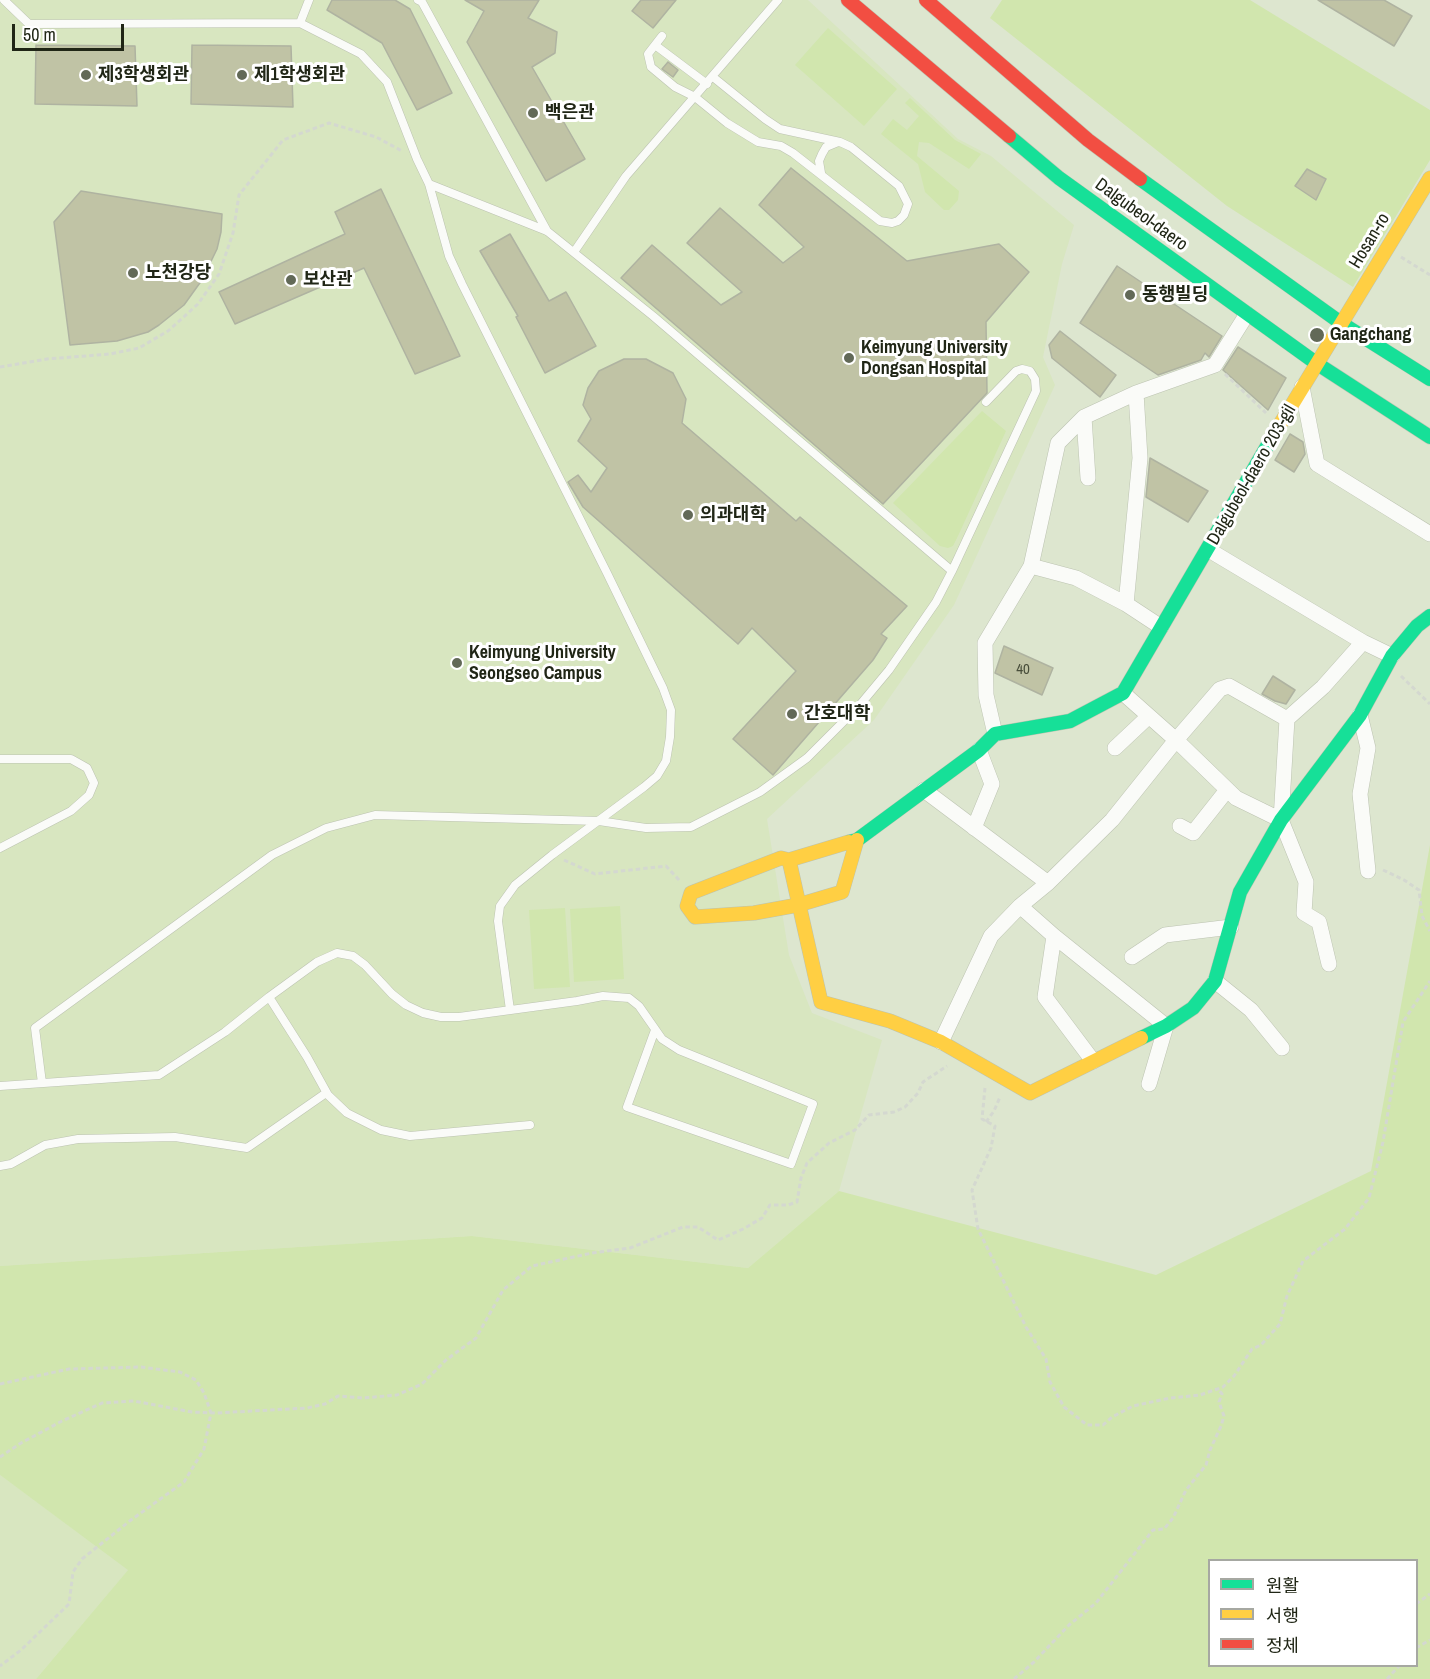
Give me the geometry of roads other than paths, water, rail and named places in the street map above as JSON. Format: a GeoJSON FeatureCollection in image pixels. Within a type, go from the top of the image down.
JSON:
{"type":"FeatureCollection","features":[{"type":"Feature","properties":{"kind":"street","name":"Dalgubeol-daero"},"geometry":{"type":"LineString","coordinates":[[848,0],[1059,178],[1316,363],[1430,437]]}},
{"type":"Feature","properties":{"kind":"street","name":"Dalgubeol-daero"},"geometry":{"type":"LineString","coordinates":[[926,0],[1117,162],[1233,249],[1430,379]]}},
{"type":"Feature","properties":{"kind":"street","name":"Hosan-ro"},"geometry":{"type":"LineString","coordinates":[[1341,322],[1430,177]]}},
{"type":"Feature","properties":{"kind":"street"},"geometry":{"type":"LineString","coordinates":[[995,734],[986,695],[985,643],[1031,566],[1058,443],[1084,417],[1136,393],[1215,365],[1247,314]]}},
{"type":"Feature","properties":{"kind":"street","name":"Dalgubeol-daero 203-gil"},"geometry":{"type":"LineString","coordinates":[[1123,693],[1341,322]]}},
{"type":"Feature","properties":{"kind":"street"},"geometry":{"type":"LineString","coordinates":[[1302,387],[1317,464],[1430,534]]}},
{"type":"Feature","properties":{"kind":"street"},"geometry":{"type":"LineString","coordinates":[[1126,604],[1140,458],[1136,393]]}},
{"type":"Feature","properties":{"kind":"street"},"geometry":{"type":"LineString","coordinates":[[1084,417],[1088,478]]}},
{"type":"Feature","properties":{"kind":"street"},"geometry":{"type":"LineString","coordinates":[[1209,550],[1390,659]]}},
{"type":"Feature","properties":{"kind":"street"},"geometry":{"type":"LineString","coordinates":[[1031,566],[1076,578],[1126,604],[1161,627]]}},
{"type":"Feature","properties":{"kind":"street"},"geometry":{"type":"LineString","coordinates":[[789,860],[821,1002],[890,1021],[941,1042],[1030,1093],[1166,1026],[1193,1008],[1215,981],[1240,892],[1281,820],[1360,715],[1390,659],[1417,626],[1430,616]]}},
{"type":"Feature","properties":{"kind":"street"},"geometry":{"type":"LineString","coordinates":[[1329,964],[1318,922],[1304,913],[1306,882],[1281,820],[1287,719],[1323,687],[1363,642]]}},
{"type":"Feature","properties":{"kind":"street"},"geometry":{"type":"LineString","coordinates":[[941,1042],[991,936],[1020,906],[1048,884],[1112,820],[1220,689],[1229,686],[1287,719]]}},
{"type":"Feature","properties":{"kind":"street"},"geometry":{"type":"LineString","coordinates":[[857,840],[842,892],[798,905],[754,913],[696,917],[687,906],[691,893],[781,858],[789,860],[857,840],[979,750],[995,734],[1070,721],[1123,693],[1236,798],[1281,820]]}},
{"type":"Feature","properties":{"kind":"street"},"geometry":{"type":"LineString","coordinates":[[1360,715],[1368,748],[1360,794],[1368,871]]}},
{"type":"Feature","properties":{"kind":"street"},"geometry":{"type":"LineString","coordinates":[[1115,748],[1148,717]]}},
{"type":"Feature","properties":{"kind":"street"},"geometry":{"type":"LineString","coordinates":[[974,828],[993,784],[979,750]]}},
{"type":"Feature","properties":{"kind":"street"},"geometry":{"type":"LineString","coordinates":[[924,790],[1048,884]]}},
{"type":"Feature","properties":{"kind":"street"},"geometry":{"type":"LineString","coordinates":[[1180,826],[1193,833],[1227,790]]}},
{"type":"Feature","properties":{"kind":"street"},"geometry":{"type":"LineString","coordinates":[[1020,906],[1166,1026]]}},
{"type":"Feature","properties":{"kind":"street"},"geometry":{"type":"LineString","coordinates":[[1132,957],[1165,934],[1231,927]]}},
{"type":"Feature","properties":{"kind":"street"},"geometry":{"type":"LineString","coordinates":[[1054,936],[1046,997],[1093,1061]]}},
{"type":"Feature","properties":{"kind":"street"},"geometry":{"type":"LineString","coordinates":[[1215,981],[1251,1011],[1282,1048]]}},
{"type":"Feature","properties":{"kind":"street"},"geometry":{"type":"LineString","coordinates":[[1149,1084],[1166,1026]]}},
{"type":"Feature","properties":{"kind":"lane"},"geometry":{"type":"LineString","coordinates":[[4,0],[29,24],[300,22],[361,54],[387,82],[429,184],[449,256],[607,573],[663,688],[671,710],[666,761],[657,776],[515,885],[500,906],[498,921],[510,1010]]}},
{"type":"Feature","properties":{"kind":"lane"},"geometry":{"type":"LineString","coordinates":[[300,22],[309,0]]}},
{"type":"Feature","properties":{"kind":"lane"},"geometry":{"type":"LineString","coordinates":[[418,0],[422,2],[547,231]]}},
{"type":"Feature","properties":{"kind":"lane"},"geometry":{"type":"LineString","coordinates":[[574,252],[626,176],[778,0]]}},
{"type":"Feature","properties":{"kind":"lane"},"geometry":{"type":"LineString","coordinates":[[662,36],[648,54],[651,67],[675,87],[696,97],[736,129],[758,141],[781,146],[793,153],[880,220],[892,223],[904,215],[908,204],[899,186],[858,152],[840,142],[780,129],[713,77]]}},
{"type":"Feature","properties":{"kind":"lane"},"geometry":{"type":"LineString","coordinates":[[655,45],[707,84]]}},
{"type":"Feature","properties":{"kind":"lane"},"geometry":{"type":"LineString","coordinates":[[820,173],[819,161],[826,147],[840,142]]}},
{"type":"Feature","properties":{"kind":"lane"},"geometry":{"type":"LineString","coordinates":[[429,184],[547,231],[952,571]]}},
{"type":"Feature","properties":{"kind":"lane"},"geometry":{"type":"LineString","coordinates":[[42,1083],[35,1028],[272,855],[326,828],[375,815],[598,821],[646,828],[691,827],[760,792],[798,765],[860,706],[936,602],[1036,391],[1035,378],[1030,371],[1016,370],[986,402]]}},
{"type":"Feature","properties":{"kind":"lane"},"geometry":{"type":"LineString","coordinates":[[0,759],[71,759],[87,768],[94,783],[88,795],[71,811],[0,848]]}},
{"type":"Feature","properties":{"kind":"lane"},"geometry":{"type":"LineString","coordinates":[[0,1086],[159,1075],[225,1032],[317,962],[337,953],[345,953],[359,961],[406,1005],[423,1013],[441,1017],[459,1017],[603,996],[629,998],[639,1006],[664,1041],[679,1050],[813,1104],[791,1164],[627,1107],[655,1030]]}},
{"type":"Feature","properties":{"kind":"lane"},"geometry":{"type":"LineString","coordinates":[[269,997],[307,1057],[326,1093],[346,1113],[381,1130],[410,1136],[530,1125]]}},
{"type":"Feature","properties":{"kind":"lane"},"geometry":{"type":"LineString","coordinates":[[0,1166],[11,1164],[45,1145],[78,1140],[175,1137],[247,1148],[326,1093]]}},
{"type":"Feature","properties":{"kind":"place","name":"제3학생회관"},"geometry":{"type":"Point","coordinates":[86,75]}},
{"type":"Feature","properties":{"kind":"place","name":"제1학생회관"},"geometry":{"type":"Point","coordinates":[242,75]}},
{"type":"Feature","properties":{"kind":"place","name":"백은관"},"geometry":{"type":"Point","coordinates":[533,113]}},
{"type":"Feature","properties":{"kind":"place","name":"노천강당"},"geometry":{"type":"Point","coordinates":[133,273]}},
{"type":"Feature","properties":{"kind":"place","name":"보산관"},"geometry":{"type":"Point","coordinates":[291,280]}},
{"type":"Feature","properties":{"kind":"place","name":"동행빌딩"},"geometry":{"type":"Point","coordinates":[1130,295]}},
{"type":"Feature","properties":{"kind":"place","name":"Gangchang"},"geometry":{"type":"Point","coordinates":[1317,335]}},
{"type":"Feature","properties":{"kind":"place","name":"Keimyung University Dongsan Hospital"},"geometry":{"type":"Point","coordinates":[849,358]}},
{"type":"Feature","properties":{"kind":"place","name":"의과대학"},"geometry":{"type":"Point","coordinates":[688,515]}},
{"type":"Feature","properties":{"kind":"place","name":"Keimyung University Seongseo Campus"},"geometry":{"type":"Point","coordinates":[457,663]}},
{"type":"Feature","properties":{"kind":"place","name":"간호대학"},"geometry":{"type":"Point","coordinates":[792,714]}}]}
